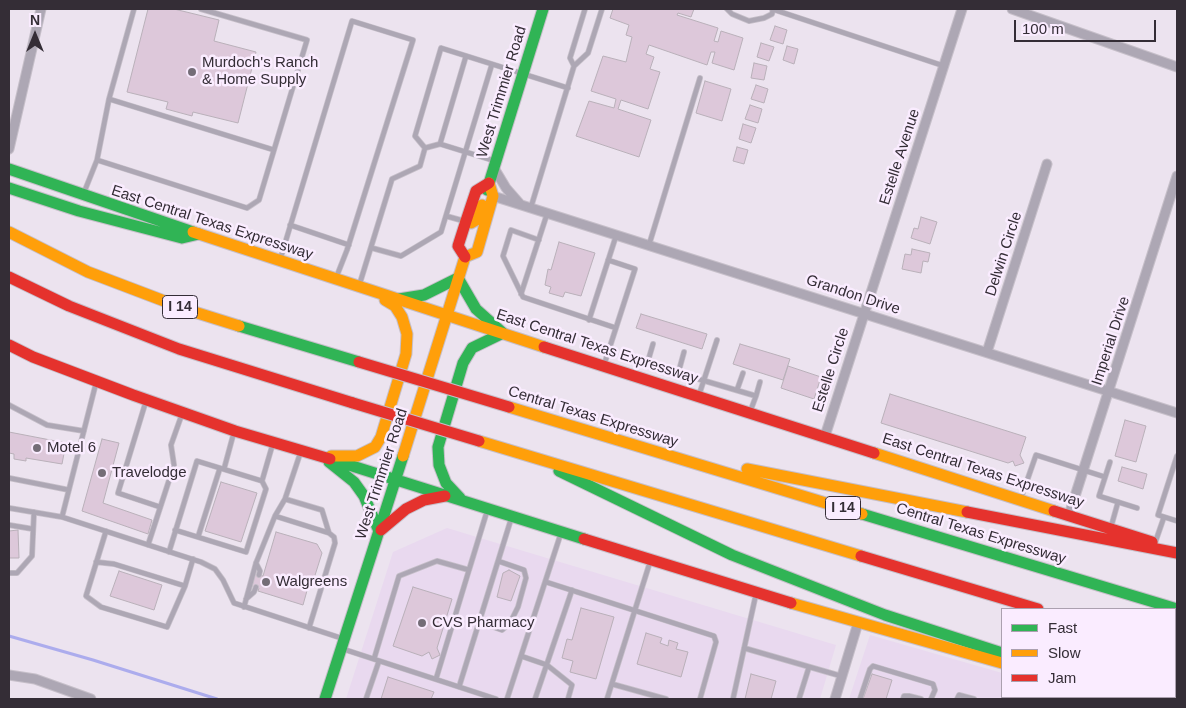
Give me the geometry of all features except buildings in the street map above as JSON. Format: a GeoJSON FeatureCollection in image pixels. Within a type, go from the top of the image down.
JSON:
{"type":"FeatureCollection","features":[{"type":"Feature","properties":{"kind":"main road","name":"West Trimmier Road"},"geometry":{"type":"LineString","coordinates":[[465,258],[458,246],[476,191],[489,184],[496,165],[543,9]]}},
{"type":"Feature","properties":{"kind":"main road","name":"East Central Texas Expressway"},"geometry":{"type":"LineString","coordinates":[[9,169],[83,196],[394,300],[825,436],[1110,528],[1177,552]]}},
{"type":"Feature","properties":{"kind":"main road"},"geometry":{"type":"LineString","coordinates":[[489,184],[493,196]]}},
{"type":"Feature","properties":{"kind":"main road"},"geometry":{"type":"LineString","coordinates":[[9,188],[79,210],[182,238],[199,234]]}},
{"type":"Feature","properties":{"kind":"main road","name":"West Trimmier Road"},"geometry":{"type":"LineString","coordinates":[[325,699],[396,480],[458,278],[465,258],[477,252],[493,196]]}},
{"type":"Feature","properties":{"kind":"main road","name":"Central Texas Expressway"},"geometry":{"type":"LineString","coordinates":[[9,232],[88,272],[162,300],[360,362],[1174,608]]}},
{"type":"Feature","properties":{"kind":"main road","name":"I 14"},"geometry":{"type":"LineString","coordinates":[[9,277],[69,306],[179,349],[1035,608]]}},
{"type":"Feature","properties":{"kind":"main road"},"geometry":{"type":"LineString","coordinates":[[394,300],[424,295],[458,278],[476,309],[503,333],[472,348],[463,363],[438,447],[439,465],[446,483],[462,499]]}},
{"type":"Feature","properties":{"kind":"main road"},"geometry":{"type":"LineString","coordinates":[[320,456],[357,456],[375,447],[381,437],[406,354],[407,334],[402,316],[395,306],[374,292]]}},
{"type":"Feature","properties":{"kind":"main road"},"geometry":{"type":"LineString","coordinates":[[9,345],[33,357],[96,381],[235,431],[462,499],[651,561],[858,623],[1001,663]]}},
{"type":"Feature","properties":{"kind":"main road"},"geometry":{"type":"LineString","coordinates":[[524,454],[732,555],[886,615],[1001,653]]}},
{"type":"Feature","properties":{"kind":"main road"},"geometry":{"type":"LineString","coordinates":[[320,456],[354,482],[364,496],[379,531],[406,509],[424,500],[447,495]]}},
{"type":"Feature","properties":{"kind":"main road"},"geometry":{"type":"LineString","coordinates":[[703,465],[722,464],[832,487],[1177,552]]}},
{"type":"Feature","properties":{"kind":"street"},"geometry":{"type":"LineString","coordinates":[[9,149],[13,117],[41,9]]}},
{"type":"Feature","properties":{"kind":"street","name":"Estelle Avenue"},"geometry":{"type":"LineString","coordinates":[[864,313],[962,9]]}},
{"type":"Feature","properties":{"kind":"street"},"geometry":{"type":"LineString","coordinates":[[1012,9],[1177,67]]}},
{"type":"Feature","properties":{"kind":"street","name":"Delwin Circle"},"geometry":{"type":"LineString","coordinates":[[987,352],[1047,164]]}},
{"type":"Feature","properties":{"kind":"street"},"geometry":{"type":"LineString","coordinates":[[496,165],[506,188],[520,204]]}},
{"type":"Feature","properties":{"kind":"street","name":"Imperial Drive"},"geometry":{"type":"LineString","coordinates":[[1069,515],[1177,176]]}},
{"type":"Feature","properties":{"kind":"street","name":"Grandon Drive"},"geometry":{"type":"LineString","coordinates":[[493,196],[1177,413]]}},
{"type":"Feature","properties":{"kind":"street","name":"Estelle Circle"},"geometry":{"type":"LineString","coordinates":[[825,436],[864,313]]}},
{"type":"Feature","properties":{"kind":"street"},"geometry":{"type":"LineString","coordinates":[[835,699],[858,623]]}},
{"type":"Feature","properties":{"kind":"street"},"geometry":{"type":"LineString","coordinates":[[9,675],[35,678],[67,695],[91,699]]}},
{"type":"Feature","properties":{"kind":"lane"},"geometry":{"type":"LineString","coordinates":[[83,196],[97,160],[109,99],[134,9]]}},
{"type":"Feature","properties":{"kind":"lane"},"geometry":{"type":"LineString","coordinates":[[97,160],[247,208],[259,200],[307,40],[201,9]]}},
{"type":"Feature","properties":{"kind":"lane"},"geometry":{"type":"LineString","coordinates":[[574,66],[570,58],[585,9]]}},
{"type":"Feature","properties":{"kind":"lane"},"geometry":{"type":"LineString","coordinates":[[531,207],[574,66],[588,52],[602,9]]}},
{"type":"Feature","properties":{"kind":"lane"},"geometry":{"type":"LineString","coordinates":[[727,9],[732,14],[749,20],[764,18],[772,14],[772,9],[944,66]]}},
{"type":"Feature","properties":{"kind":"lane"},"geometry":{"type":"LineString","coordinates":[[279,261],[352,20],[413,40],[349,245],[335,280]]}},
{"type":"Feature","properties":{"kind":"lane"},"geometry":{"type":"LineString","coordinates":[[425,148],[415,136],[441,48],[568,88]]}},
{"type":"Feature","properties":{"kind":"lane"},"geometry":{"type":"LineString","coordinates":[[440,144],[466,56]]}},
{"type":"Feature","properties":{"kind":"lane"},"geometry":{"type":"LineString","coordinates":[[372,248],[401,256],[441,232],[492,64]]}},
{"type":"Feature","properties":{"kind":"lane"},"geometry":{"type":"LineString","coordinates":[[649,245],[700,78]]}},
{"type":"Feature","properties":{"kind":"lane"},"geometry":{"type":"LineString","coordinates":[[109,99],[274,150]]}},
{"type":"Feature","properties":{"kind":"lane"},"geometry":{"type":"LineString","coordinates":[[425,148],[440,144],[466,152],[496,165]]}},
{"type":"Feature","properties":{"kind":"lane"},"geometry":{"type":"LineString","coordinates":[[359,287],[392,179],[420,166],[425,148]]}},
{"type":"Feature","properties":{"kind":"lane"},"geometry":{"type":"LineString","coordinates":[[521,294],[548,213]]}},
{"type":"Feature","properties":{"kind":"lane"},"geometry":{"type":"LineString","coordinates":[[446,216],[466,222]]}},
{"type":"Feature","properties":{"kind":"lane"},"geometry":{"type":"LineString","coordinates":[[290,225],[349,245]]}},
{"type":"Feature","properties":{"kind":"lane"},"geometry":{"type":"LineString","coordinates":[[539,240],[511,230],[503,256],[504,262],[521,294],[529,300],[616,328]]}},
{"type":"Feature","properties":{"kind":"lane"},"geometry":{"type":"LineString","coordinates":[[589,320],[616,234]]}},
{"type":"Feature","properties":{"kind":"lane"},"geometry":{"type":"LineString","coordinates":[[604,365],[634,269],[608,260]]}},
{"type":"Feature","properties":{"kind":"lane"},"geometry":{"type":"LineString","coordinates":[[699,396],[717,340]]}},
{"type":"Feature","properties":{"kind":"lane"},"geometry":{"type":"LineString","coordinates":[[654,344],[648,361],[651,365],[703,382],[756,396]]}},
{"type":"Feature","properties":{"kind":"lane"},"geometry":{"type":"LineString","coordinates":[[678,374],[684,352]]}},
{"type":"Feature","properties":{"kind":"lane"},"geometry":{"type":"LineString","coordinates":[[647,379],[651,365]]}},
{"type":"Feature","properties":{"kind":"lane"},"geometry":{"type":"LineString","coordinates":[[738,390],[743,373]]}},
{"type":"Feature","properties":{"kind":"lane"},"geometry":{"type":"LineString","coordinates":[[62,517],[96,381]]}},
{"type":"Feature","properties":{"kind":"lane"},"geometry":{"type":"LineString","coordinates":[[750,412],[760,382]]}},
{"type":"Feature","properties":{"kind":"lane"},"geometry":{"type":"LineString","coordinates":[[146,400],[118,493],[160,507]]}},
{"type":"Feature","properties":{"kind":"lane"},"geometry":{"type":"LineString","coordinates":[[9,405],[47,425],[84,431]]}},
{"type":"Feature","properties":{"kind":"lane"},"geometry":{"type":"LineString","coordinates":[[148,545],[174,465],[171,445],[182,413]]}},
{"type":"Feature","properties":{"kind":"lane"},"geometry":{"type":"LineString","coordinates":[[198,537],[235,431]]}},
{"type":"Feature","properties":{"kind":"lane"},"geometry":{"type":"LineString","coordinates":[[175,530],[246,552],[266,489],[262,481],[273,442]]}},
{"type":"Feature","properties":{"kind":"lane"},"geometry":{"type":"LineString","coordinates":[[244,607],[256,562],[274,516],[285,499],[301,450]]}},
{"type":"Feature","properties":{"kind":"lane"},"geometry":{"type":"LineString","coordinates":[[1020,499],[1036,455],[1105,477]]}},
{"type":"Feature","properties":{"kind":"lane"},"geometry":{"type":"LineString","coordinates":[[1177,456],[1158,515],[1177,521]]}},
{"type":"Feature","properties":{"kind":"lane"},"geometry":{"type":"LineString","coordinates":[[168,552],[197,461],[262,481]]}},
{"type":"Feature","properties":{"kind":"lane"},"geometry":{"type":"LineString","coordinates":[[1110,462],[1099,496],[1137,508]]}},
{"type":"Feature","properties":{"kind":"lane"},"geometry":{"type":"LineString","coordinates":[[9,478],[69,490]]}},
{"type":"Feature","properties":{"kind":"lane"},"geometry":{"type":"LineString","coordinates":[[285,499],[322,510],[329,533]]}},
{"type":"Feature","properties":{"kind":"lane"},"geometry":{"type":"LineString","coordinates":[[1110,528],[1118,502]]}},
{"type":"Feature","properties":{"kind":"lane"},"geometry":{"type":"LineString","coordinates":[[9,508],[62,517],[192,559],[215,570],[223,580],[234,603],[309,628],[376,660],[496,699]]}},
{"type":"Feature","properties":{"kind":"lane"},"geometry":{"type":"LineString","coordinates":[[436,680],[488,508]]}},
{"type":"Feature","properties":{"kind":"lane"},"geometry":{"type":"LineString","coordinates":[[9,573],[16,573],[32,556],[34,512]]}},
{"type":"Feature","properties":{"kind":"lane"},"geometry":{"type":"LineString","coordinates":[[274,516],[329,533],[334,537],[335,542],[309,628]]}},
{"type":"Feature","properties":{"kind":"lane"},"geometry":{"type":"LineString","coordinates":[[459,687],[512,516]]}},
{"type":"Feature","properties":{"kind":"lane"},"geometry":{"type":"LineString","coordinates":[[1155,543],[1164,517]]}},
{"type":"Feature","properties":{"kind":"lane"},"geometry":{"type":"LineString","coordinates":[[9,525],[33,529]]}},
{"type":"Feature","properties":{"kind":"lane"},"geometry":{"type":"LineString","coordinates":[[106,532],[86,596],[101,606],[167,627],[185,586],[192,559]]}},
{"type":"Feature","properties":{"kind":"lane"},"geometry":{"type":"LineString","coordinates":[[507,699],[562,533]]}},
{"type":"Feature","properties":{"kind":"lane"},"geometry":{"type":"LineString","coordinates":[[366,699],[399,576],[437,561],[469,570]]}},
{"type":"Feature","properties":{"kind":"lane"},"geometry":{"type":"LineString","coordinates":[[479,622],[502,630],[510,623],[518,607],[526,578],[524,570],[498,561]]}},
{"type":"Feature","properties":{"kind":"lane"},"geometry":{"type":"LineString","coordinates":[[607,699],[651,561]]}},
{"type":"Feature","properties":{"kind":"lane"},"geometry":{"type":"LineString","coordinates":[[96,562],[114,564],[185,586]]}},
{"type":"Feature","properties":{"kind":"lane"},"geometry":{"type":"LineString","coordinates":[[256,562],[260,571],[259,575]]}},
{"type":"Feature","properties":{"kind":"lane"},"geometry":{"type":"LineString","coordinates":[[546,582],[636,609],[648,616],[714,636],[716,642],[700,699]]}},
{"type":"Feature","properties":{"kind":"lane"},"geometry":{"type":"LineString","coordinates":[[246,599],[254,592],[256,587]]}},
{"type":"Feature","properties":{"kind":"lane"},"geometry":{"type":"LineString","coordinates":[[535,699],[572,590]]}},
{"type":"Feature","properties":{"kind":"lane"},"geometry":{"type":"LineString","coordinates":[[733,699],[757,592]]}},
{"type":"Feature","properties":{"kind":"lane"},"geometry":{"type":"LineString","coordinates":[[744,648],[842,676]]}},
{"type":"Feature","properties":{"kind":"lane"},"geometry":{"type":"LineString","coordinates":[[521,656],[547,665],[572,685],[568,699]]}},
{"type":"Feature","properties":{"kind":"lane"},"geometry":{"type":"LineString","coordinates":[[860,699],[870,669],[874,666],[934,684],[935,690],[931,699]]}},
{"type":"Feature","properties":{"kind":"lane"},"geometry":{"type":"LineString","coordinates":[[799,699],[809,667]]}},
{"type":"Feature","properties":{"kind":"lane"},"geometry":{"type":"LineString","coordinates":[[612,684],[666,699]]}},
{"type":"Feature","properties":{"kind":"lane"},"geometry":{"type":"LineString","coordinates":[[474,699],[476,693]]}},
{"type":"Feature","properties":{"kind":"lane"},"geometry":{"type":"LineString","coordinates":[[957,699],[959,695],[974,699]]}},
{"type":"Feature","properties":{"kind":"lane"},"geometry":{"type":"LineString","coordinates":[[903,699],[904,696],[909,696],[921,699]]}},
{"type":"Feature","properties":{"kind":"shaded area"},"geometry":{"type":"Polygon","coordinates":[[[447,528],[836,645],[820,699],[346,699],[393,552],[447,528]]]}},
{"type":"Feature","properties":{"kind":"shaded area"},"geometry":{"type":"Polygon","coordinates":[[[870,635],[1001,673],[1001,698],[1096,699],[849,699],[870,635]]]}},
{"type":"Feature","properties":{"kind":"waterway"},"geometry":{"type":"LineString","coordinates":[[9,636],[217,699]]}},
{"type":"Feature","properties":{"kind":"traffic: fast"},"geometry":{"type":"LineString","coordinates":[[487,190],[543,9]]}},
{"type":"Feature","properties":{"kind":"traffic: fast"},"geometry":{"type":"LineString","coordinates":[[9,169],[193,232]]}},
{"type":"Feature","properties":{"kind":"traffic: fast"},"geometry":{"type":"LineString","coordinates":[[9,188],[79,211],[182,238],[199,234]]}},
{"type":"Feature","properties":{"kind":"traffic: fast"},"geometry":{"type":"LineString","coordinates":[[458,278],[476,309],[503,333],[472,348],[463,363],[438,447],[439,465],[446,483],[460,498]]}},
{"type":"Feature","properties":{"kind":"traffic: fast"},"geometry":{"type":"LineString","coordinates":[[399,299],[424,295],[458,278]]}},
{"type":"Feature","properties":{"kind":"traffic: fast"},"geometry":{"type":"LineString","coordinates":[[239,326],[359,362]]}},
{"type":"Feature","properties":{"kind":"traffic: fast"},"geometry":{"type":"LineString","coordinates":[[325,699],[403,456]]}},
{"type":"Feature","properties":{"kind":"traffic: fast"},"geometry":{"type":"LineString","coordinates":[[330,459],[584,539]]}},
{"type":"Feature","properties":{"kind":"traffic: fast"},"geometry":{"type":"LineString","coordinates":[[329,462],[354,482],[364,496],[379,531]]}},
{"type":"Feature","properties":{"kind":"traffic: fast"},"geometry":{"type":"LineString","coordinates":[[559,471],[732,555],[885,615],[1001,653]]}},
{"type":"Feature","properties":{"kind":"traffic: fast"},"geometry":{"type":"LineString","coordinates":[[862,514],[1174,608]]}},
{"type":"Feature","properties":{"kind":"traffic: fast"},"geometry":{"type":"LineString","coordinates":[[1133,698],[1137,699]]}},
{"type":"Feature","properties":{"kind":"traffic: slow"},"geometry":{"type":"LineString","coordinates":[[403,456],[465,257],[477,252],[493,196],[489,183]]}},
{"type":"Feature","properties":{"kind":"traffic: slow"},"geometry":{"type":"LineString","coordinates":[[466,221],[471,223],[478,219],[482,205]]}},
{"type":"Feature","properties":{"kind":"traffic: slow"},"geometry":{"type":"LineString","coordinates":[[9,232],[88,272],[188,310],[239,326]]}},
{"type":"Feature","properties":{"kind":"traffic: slow"},"geometry":{"type":"LineString","coordinates":[[193,232],[544,347]]}},
{"type":"Feature","properties":{"kind":"traffic: slow"},"geometry":{"type":"LineString","coordinates":[[331,456],[357,456],[375,447],[381,437],[406,354],[407,334],[402,317],[395,306],[385,300]]}},
{"type":"Feature","properties":{"kind":"traffic: slow"},"geometry":{"type":"LineString","coordinates":[[509,407],[862,514]]}},
{"type":"Feature","properties":{"kind":"traffic: slow"},"geometry":{"type":"LineString","coordinates":[[479,441],[861,556]]}},
{"type":"Feature","properties":{"kind":"traffic: slow"},"geometry":{"type":"LineString","coordinates":[[874,453],[1054,511]]}},
{"type":"Feature","properties":{"kind":"traffic: slow"},"geometry":{"type":"LineString","coordinates":[[747,469],[967,512]]}},
{"type":"Feature","properties":{"kind":"traffic: slow"},"geometry":{"type":"LineString","coordinates":[[791,603],[1001,663]]}},
{"type":"Feature","properties":{"kind":"traffic: jam"},"geometry":{"type":"LineString","coordinates":[[465,257],[458,246],[466,221],[476,191],[489,183]]}},
{"type":"Feature","properties":{"kind":"traffic: jam"},"geometry":{"type":"LineString","coordinates":[[9,277],[69,306],[179,349],[353,403]]}},
{"type":"Feature","properties":{"kind":"traffic: jam"},"geometry":{"type":"LineString","coordinates":[[9,345],[33,357],[133,395],[235,431],[330,459]]}},
{"type":"Feature","properties":{"kind":"traffic: jam"},"geometry":{"type":"LineString","coordinates":[[544,347],[874,453]]}},
{"type":"Feature","properties":{"kind":"traffic: jam"},"geometry":{"type":"LineString","coordinates":[[359,362],[509,407]]}},
{"type":"Feature","properties":{"kind":"traffic: jam"},"geometry":{"type":"LineString","coordinates":[[353,403],[479,441]]}},
{"type":"Feature","properties":{"kind":"traffic: jam"},"geometry":{"type":"LineString","coordinates":[[381,530],[406,509],[424,500],[445,496]]}},
{"type":"Feature","properties":{"kind":"traffic: jam"},"geometry":{"type":"LineString","coordinates":[[1054,511],[1152,542]]}},
{"type":"Feature","properties":{"kind":"traffic: jam"},"geometry":{"type":"LineString","coordinates":[[967,512],[1177,553]]}},
{"type":"Feature","properties":{"kind":"traffic: jam"},"geometry":{"type":"LineString","coordinates":[[584,539],[791,603]]}},
{"type":"Feature","properties":{"kind":"traffic: jam"},"geometry":{"type":"LineString","coordinates":[[861,556],[1035,608]]}},
{"type":"Feature","properties":{"kind":"place","name":"Murdoch's Ranch & Home Supply"},"geometry":{"type":"Point","coordinates":[192,72]}},
{"type":"Feature","properties":{"kind":"place","name":"Motel 6"},"geometry":{"type":"Point","coordinates":[37,448]}},
{"type":"Feature","properties":{"kind":"place","name":"Travelodge"},"geometry":{"type":"Point","coordinates":[102,473]}},
{"type":"Feature","properties":{"kind":"place","name":"Walgreens"},"geometry":{"type":"Point","coordinates":[266,582]}},
{"type":"Feature","properties":{"kind":"place","name":"CVS Pharmacy"},"geometry":{"type":"Point","coordinates":[422,623]}}]}
